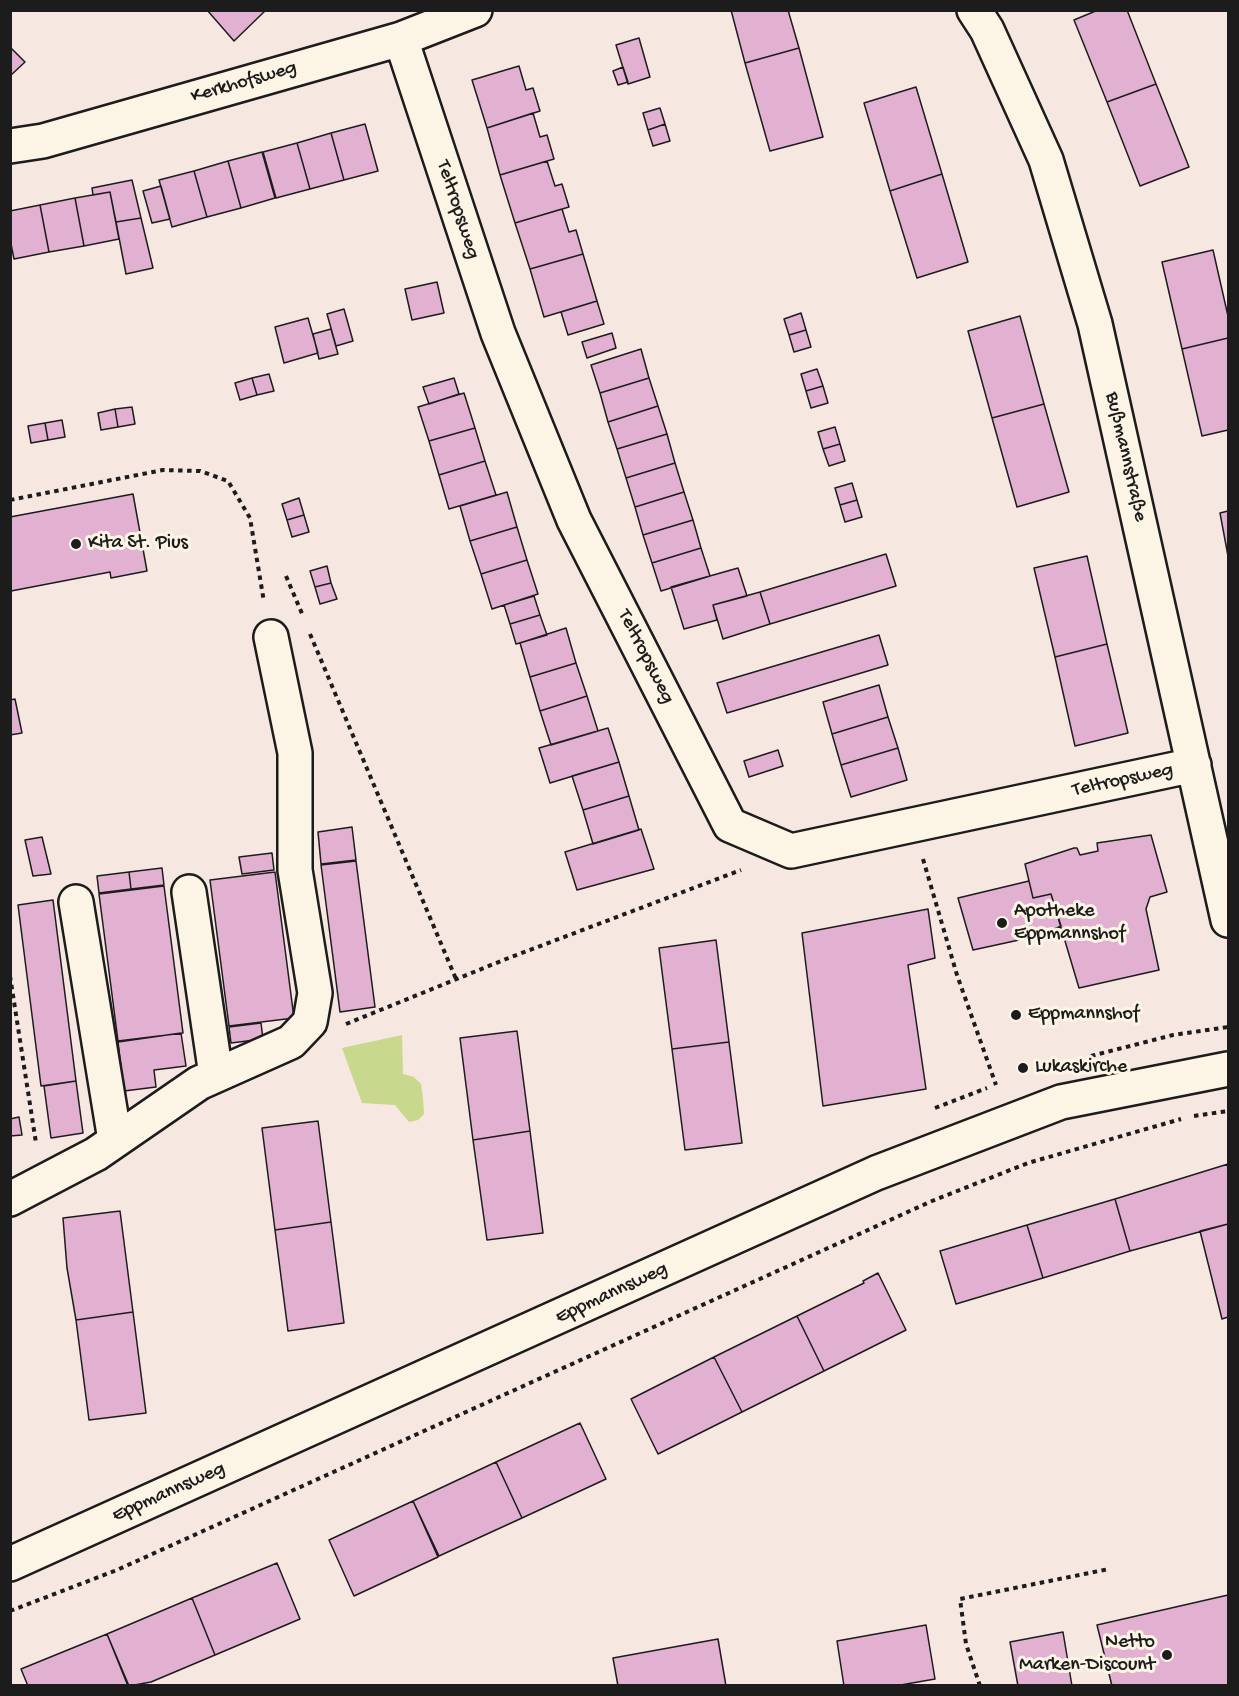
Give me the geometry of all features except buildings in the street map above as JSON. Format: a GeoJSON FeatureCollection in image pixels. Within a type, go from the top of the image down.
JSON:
{"type":"FeatureCollection","features":[{"type":"Feature","properties":{"kind":"street","name":"Kerkhofsweg"},"geometry":{"type":"LineString","coordinates":[[10,146],[43,141],[401,39],[475,10]]}},
{"type":"Feature","properties":{"kind":"street","name":"Bußmannstraße"},"geometry":{"type":"LineString","coordinates":[[974,10],[987,30],[1046,160],[1095,324],[1228,920]]}},
{"type":"Feature","properties":{"kind":"street","name":"Teltropsweg"},"geometry":{"type":"LineString","coordinates":[[401,39],[498,333],[574,520],[730,825],[791,851],[1194,765]]}},
{"type":"Feature","properties":{"kind":"street"},"geometry":{"type":"LineString","coordinates":[[10,1199],[96,1154],[199,1083],[291,1042],[310,1022],[315,993],[295,870],[295,753],[271,637]]}},
{"type":"Feature","properties":{"kind":"street"},"geometry":{"type":"LineString","coordinates":[[189,892],[216,1076]]}},
{"type":"Feature","properties":{"kind":"street"},"geometry":{"type":"LineString","coordinates":[[76,902],[115,1140]]}},
{"type":"Feature","properties":{"kind":"street","name":"Eppmannsweg"},"geometry":{"type":"LineString","coordinates":[[10,1564],[876,1173],[1061,1102],[1228,1069]]}},
{"type":"Feature","properties":{"kind":"path"},"geometry":{"type":"LineString","coordinates":[[10,500],[163,470],[200,471],[228,481],[250,518],[271,637]]}},
{"type":"Feature","properties":{"kind":"path"},"geometry":{"type":"LineString","coordinates":[[286,576],[304,620]]}},
{"type":"Feature","properties":{"kind":"path"},"geometry":{"type":"LineString","coordinates":[[309,631],[456,979]]}},
{"type":"Feature","properties":{"kind":"path"},"geometry":{"type":"LineString","coordinates":[[914,826],[957,975],[996,1084]]}},
{"type":"Feature","properties":{"kind":"path"},"geometry":{"type":"LineString","coordinates":[[310,1022],[337,1027],[791,851]]}},
{"type":"Feature","properties":{"kind":"path"},"geometry":{"type":"LineString","coordinates":[[10,976],[43,1183]]}},
{"type":"Feature","properties":{"kind":"path"},"geometry":{"type":"LineString","coordinates":[[10,1611],[117,1570],[932,1201],[1028,1163],[1113,1137],[1187,1117],[1228,1111]]}},
{"type":"Feature","properties":{"kind":"path"},"geometry":{"type":"LineString","coordinates":[[980,1686],[966,1644],[960,1599],[1109,1569]]}},
{"type":"Feature","properties":{"kind":"green space"},"geometry":{"type":"Polygon","coordinates":[[[402,1035],[403,1074],[414,1077],[421,1084],[423,1098],[424,1114],[418,1120],[409,1122],[395,1105],[362,1103],[342,1048],[402,1035]]]}},
{"type":"Feature","properties":{"kind":"place","name":"Kita St. Pius"},"geometry":{"type":"Point","coordinates":[76,544]}},
{"type":"Feature","properties":{"kind":"place","name":"Apotheke Eppmannshof"},"geometry":{"type":"Point","coordinates":[1002,923]}},
{"type":"Feature","properties":{"kind":"place","name":"Eppmannshof"},"geometry":{"type":"Point","coordinates":[1016,1015]}},
{"type":"Feature","properties":{"kind":"place","name":"Lukaskirche"},"geometry":{"type":"Point","coordinates":[1023,1068]}},
{"type":"Feature","properties":{"kind":"place","name":"Netto Marken-Discount"},"geometry":{"type":"Point","coordinates":[1167,1655]}}]}
